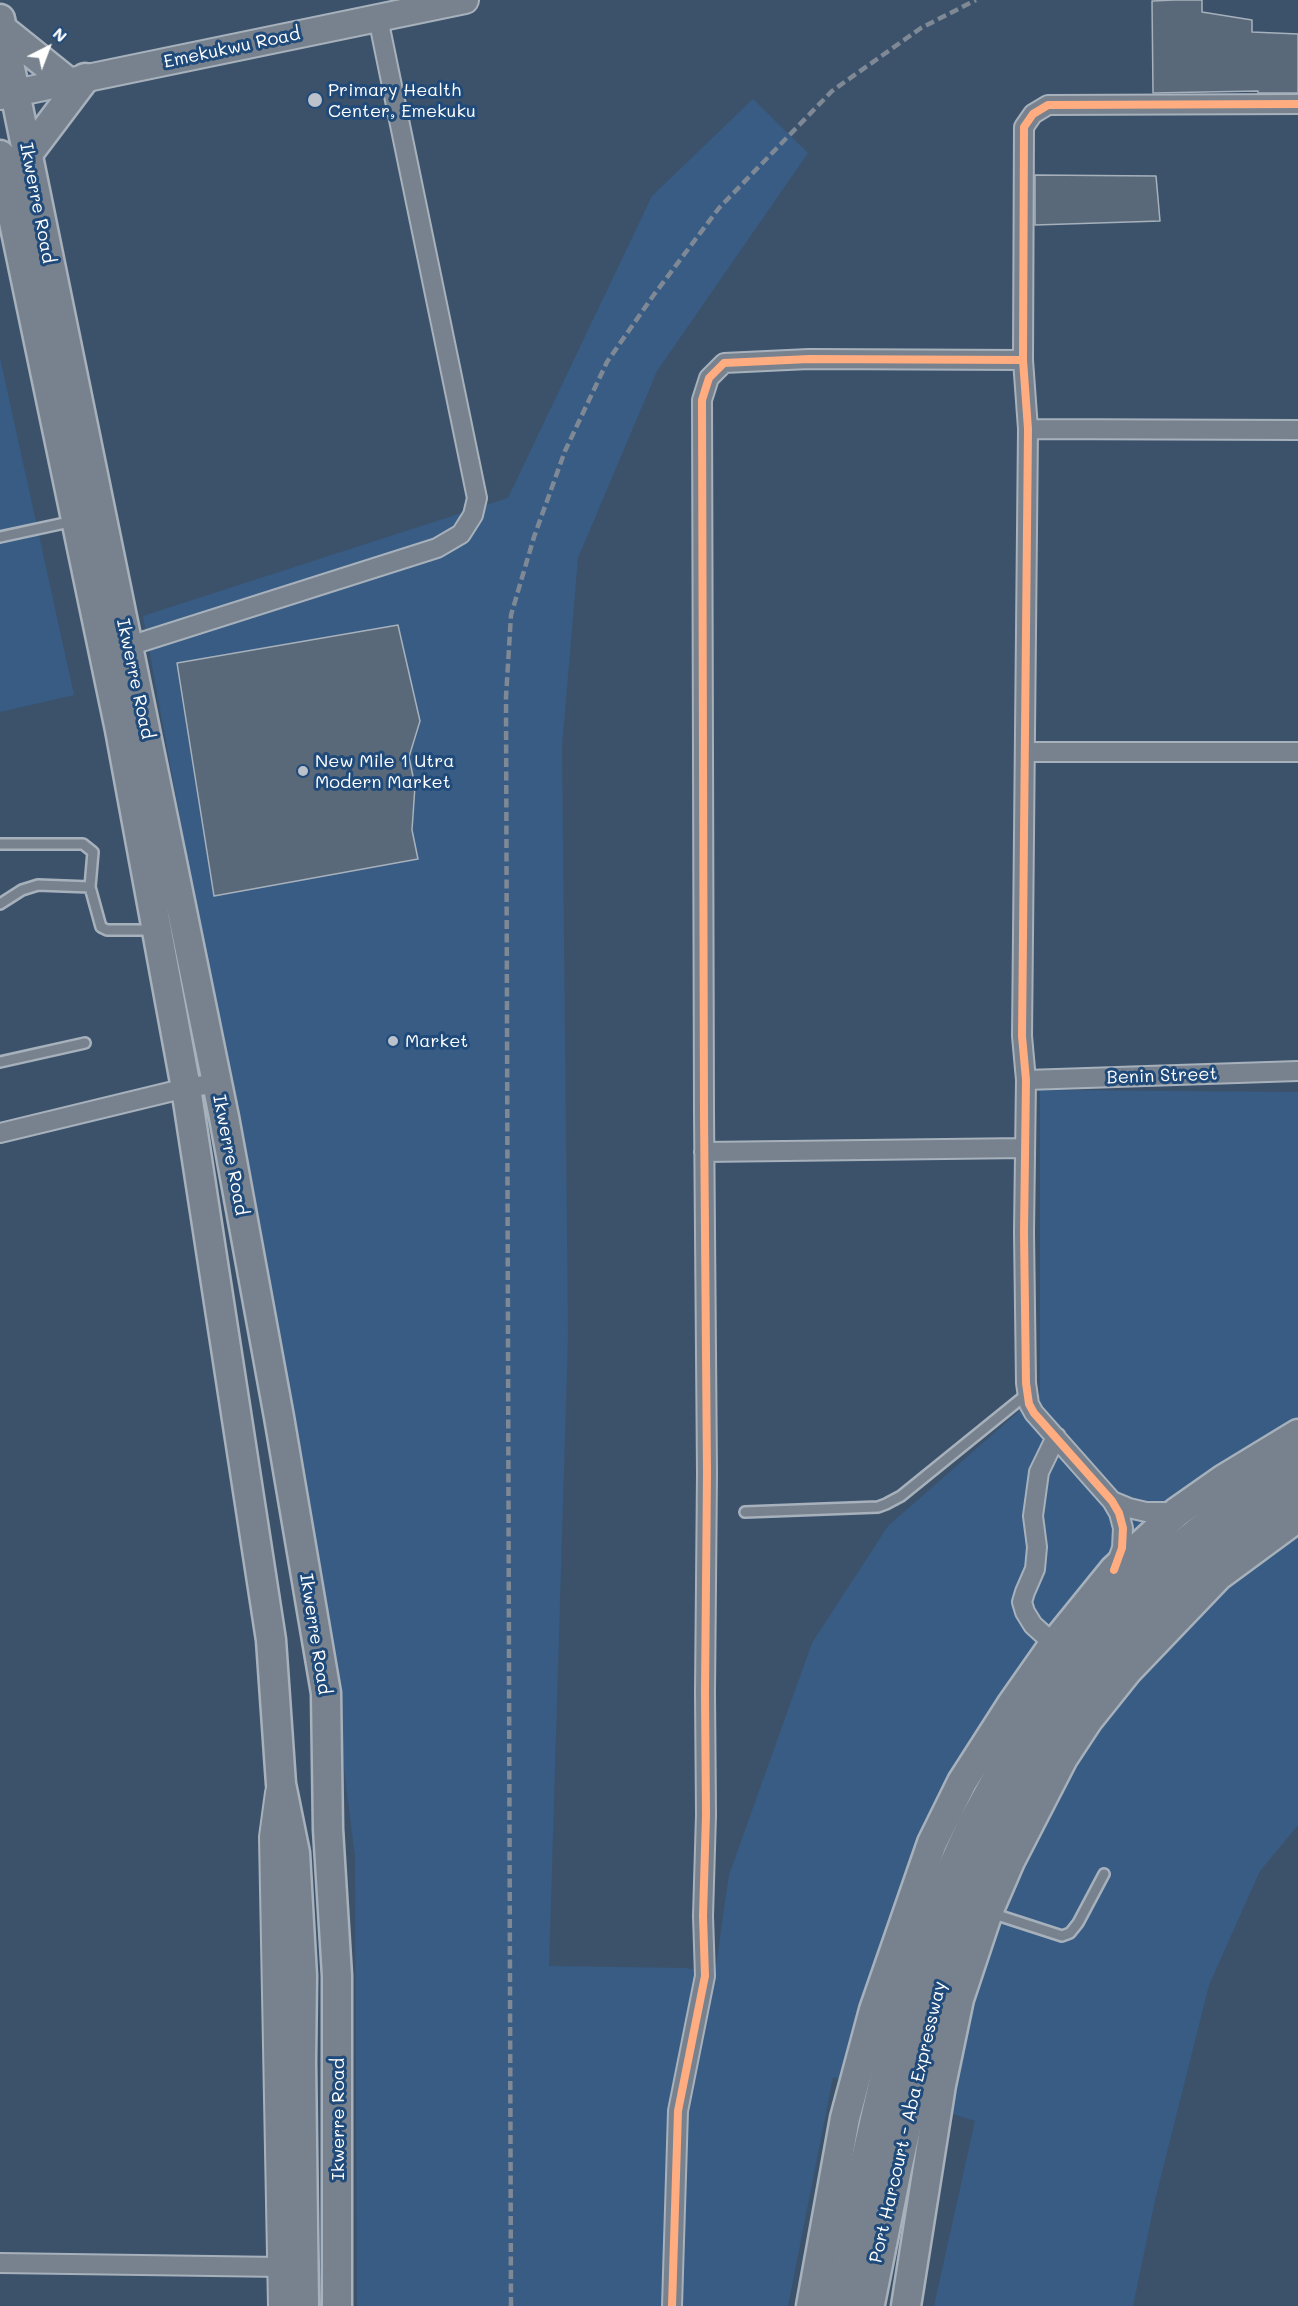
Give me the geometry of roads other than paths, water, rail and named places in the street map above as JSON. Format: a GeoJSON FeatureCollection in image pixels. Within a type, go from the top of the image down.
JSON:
{"type":"FeatureCollection","features":[{"type":"Feature","properties":{"kind":"highway","name":"Port Harcourt - Aba Expressway"},"geometry":{"type":"LineString","coordinates":[[867,2306],[880,2168],[900,2022],[943,1895],[974,1826],[1015,1751],[1059,1685],[1110,1620],[1157,1568],[1212,1524],[1298,1463]]}},
{"type":"Feature","properties":{"kind":"highway","name":"Port Harcourt - Aba Expressway"},"geometry":{"type":"LineString","coordinates":[[841,2306],[934,1990],[985,1857],[1039,1755],[1077,1699],[1123,1641],[1176,1586],[1216,1551],[1298,1491]]}},
{"type":"Feature","properties":{"kind":"main road"},"geometry":{"type":"LineString","coordinates":[[1,24],[77,80],[8,162]]}},
{"type":"Feature","properties":{"kind":"main road","name":"Ikwerre Road"},"geometry":{"type":"LineString","coordinates":[[1,24],[7,94],[10,220],[120,730],[186,1089],[271,1640],[280,1784]]}},
{"type":"Feature","properties":{"kind":"main road","name":"Ikwerre Road"},"geometry":{"type":"LineString","coordinates":[[8,162],[129,645],[217,1083],[279,1417],[326,1693],[328,1829],[337,1976],[337,2306]]}},
{"type":"Feature","properties":{"kind":"main road"},"geometry":{"type":"LineString","coordinates":[[811,2306],[845,2118],[874,2010],[928,1852],[962,1782],[1054,1644],[1114,1570],[1177,1512],[1224,1479],[1298,1434]]}},
{"type":"Feature","properties":{"kind":"main road"},"geometry":{"type":"LineString","coordinates":[[906,2306],[945,2063],[959,1999],[988,1912],[1010,1861],[1063,1758],[1088,1720],[1128,1670],[1218,1576],[1298,1517]]}},
{"type":"Feature","properties":{"kind":"main road"},"geometry":{"type":"LineString","coordinates":[[280,1784],[296,1853],[302,1976],[304,2306]]}},
{"type":"Feature","properties":{"kind":"main road"},"geometry":{"type":"LineString","coordinates":[[302,1976],[337,1976]]}},
{"type":"Feature","properties":{"kind":"main road"},"geometry":{"type":"LineString","coordinates":[[278,2084],[301,2062]]}},
{"type":"Feature","properties":{"kind":"street","name":"Emekukwu Road"},"geometry":{"type":"LineString","coordinates":[[7,94],[465,0]]}},
{"type":"Feature","properties":{"kind":"street"},"geometry":{"type":"LineString","coordinates":[[129,645],[437,548],[461,534],[473,515],[477,498],[378,18]]}},
{"type":"Feature","properties":{"kind":"street"},"geometry":{"type":"LineString","coordinates":[[1114,1570],[1122,1548],[1123,1528],[1119,1513],[1112,1501],[1034,1413],[1027,1394],[1025,1348],[1026,1080],[1022,1036],[1028,429],[1023,360],[1024,127],[1033,114],[1048,105],[1298,104]]}},
{"type":"Feature","properties":{"kind":"street"},"geometry":{"type":"LineString","coordinates":[[672,2306],[678,2112],[705,1977],[703,1916],[706,1815],[707,1473],[702,400],[709,378],[724,363],[809,359],[1023,360]]}},
{"type":"Feature","properties":{"kind":"street"},"geometry":{"type":"LineString","coordinates":[[1028,429],[1298,430]]}},
{"type":"Feature","properties":{"kind":"street"},"geometry":{"type":"LineString","coordinates":[[1026,752],[1298,752]]}},
{"type":"Feature","properties":{"kind":"street","name":"Benin Street"},"geometry":{"type":"LineString","coordinates":[[1026,1080],[1298,1071]]}},
{"type":"Feature","properties":{"kind":"street"},"geometry":{"type":"LineString","coordinates":[[0,1133],[217,1083]]}},
{"type":"Feature","properties":{"kind":"street"},"geometry":{"type":"LineString","coordinates":[[704,1152],[1025,1148]]}},
{"type":"Feature","properties":{"kind":"street"},"geometry":{"type":"LineString","coordinates":[[1054,1644],[1033,1625],[1025,1612],[1023,1602],[1035,1569],[1037,1547],[1033,1516],[1039,1472],[1056,1437]]}},
{"type":"Feature","properties":{"kind":"street"},"geometry":{"type":"LineString","coordinates":[[1112,1501],[1146,1512],[1177,1512]]}},
{"type":"Feature","properties":{"kind":"street","name":"Ikwerre Road"},"geometry":{"type":"LineString","coordinates":[[280,1784],[273,1838],[282,2306]]}},
{"type":"Feature","properties":{"kind":"street"},"geometry":{"type":"LineString","coordinates":[[0,2264],[282,2267]]}},
{"type":"Feature","properties":{"kind":"lane"},"geometry":{"type":"LineString","coordinates":[[0,537],[76,520]]}},
{"type":"Feature","properties":{"kind":"lane"},"geometry":{"type":"LineString","coordinates":[[0,844],[83,844],[93,852],[90,887],[101,927],[107,930],[156,930]]}},
{"type":"Feature","properties":{"kind":"lane"},"geometry":{"type":"LineString","coordinates":[[0,904],[22,890],[38,885],[90,887]]}},
{"type":"Feature","properties":{"kind":"lane"},"geometry":{"type":"LineString","coordinates":[[0,1062],[85,1043]]}},
{"type":"Feature","properties":{"kind":"lane"},"geometry":{"type":"LineString","coordinates":[[745,1512],[878,1508],[901,1496],[1027,1394]]}},
{"type":"Feature","properties":{"kind":"lane"},"geometry":{"type":"LineString","coordinates":[[988,1912],[1062,1936],[1070,1933],[1078,1923],[1104,1874]]}},
{"type":"Feature","properties":{"kind":"railway"},"geometry":{"type":"LineString","coordinates":[[511,2306],[506,697],[511,615],[534,537],[565,451],[607,362],[719,208],[832,91],[921,28],[976,0]]}},
{"type":"Feature","properties":{"kind":"place","name":"Primary Health Center, Emekuku"},"geometry":{"type":"Point","coordinates":[315,100]}},
{"type":"Feature","properties":{"kind":"place","name":"New Mile 1 Utra Modern Market"},"geometry":{"type":"Point","coordinates":[303,771]}},
{"type":"Feature","properties":{"kind":"place","name":"Market"},"geometry":{"type":"Point","coordinates":[393,1041]}}]}
